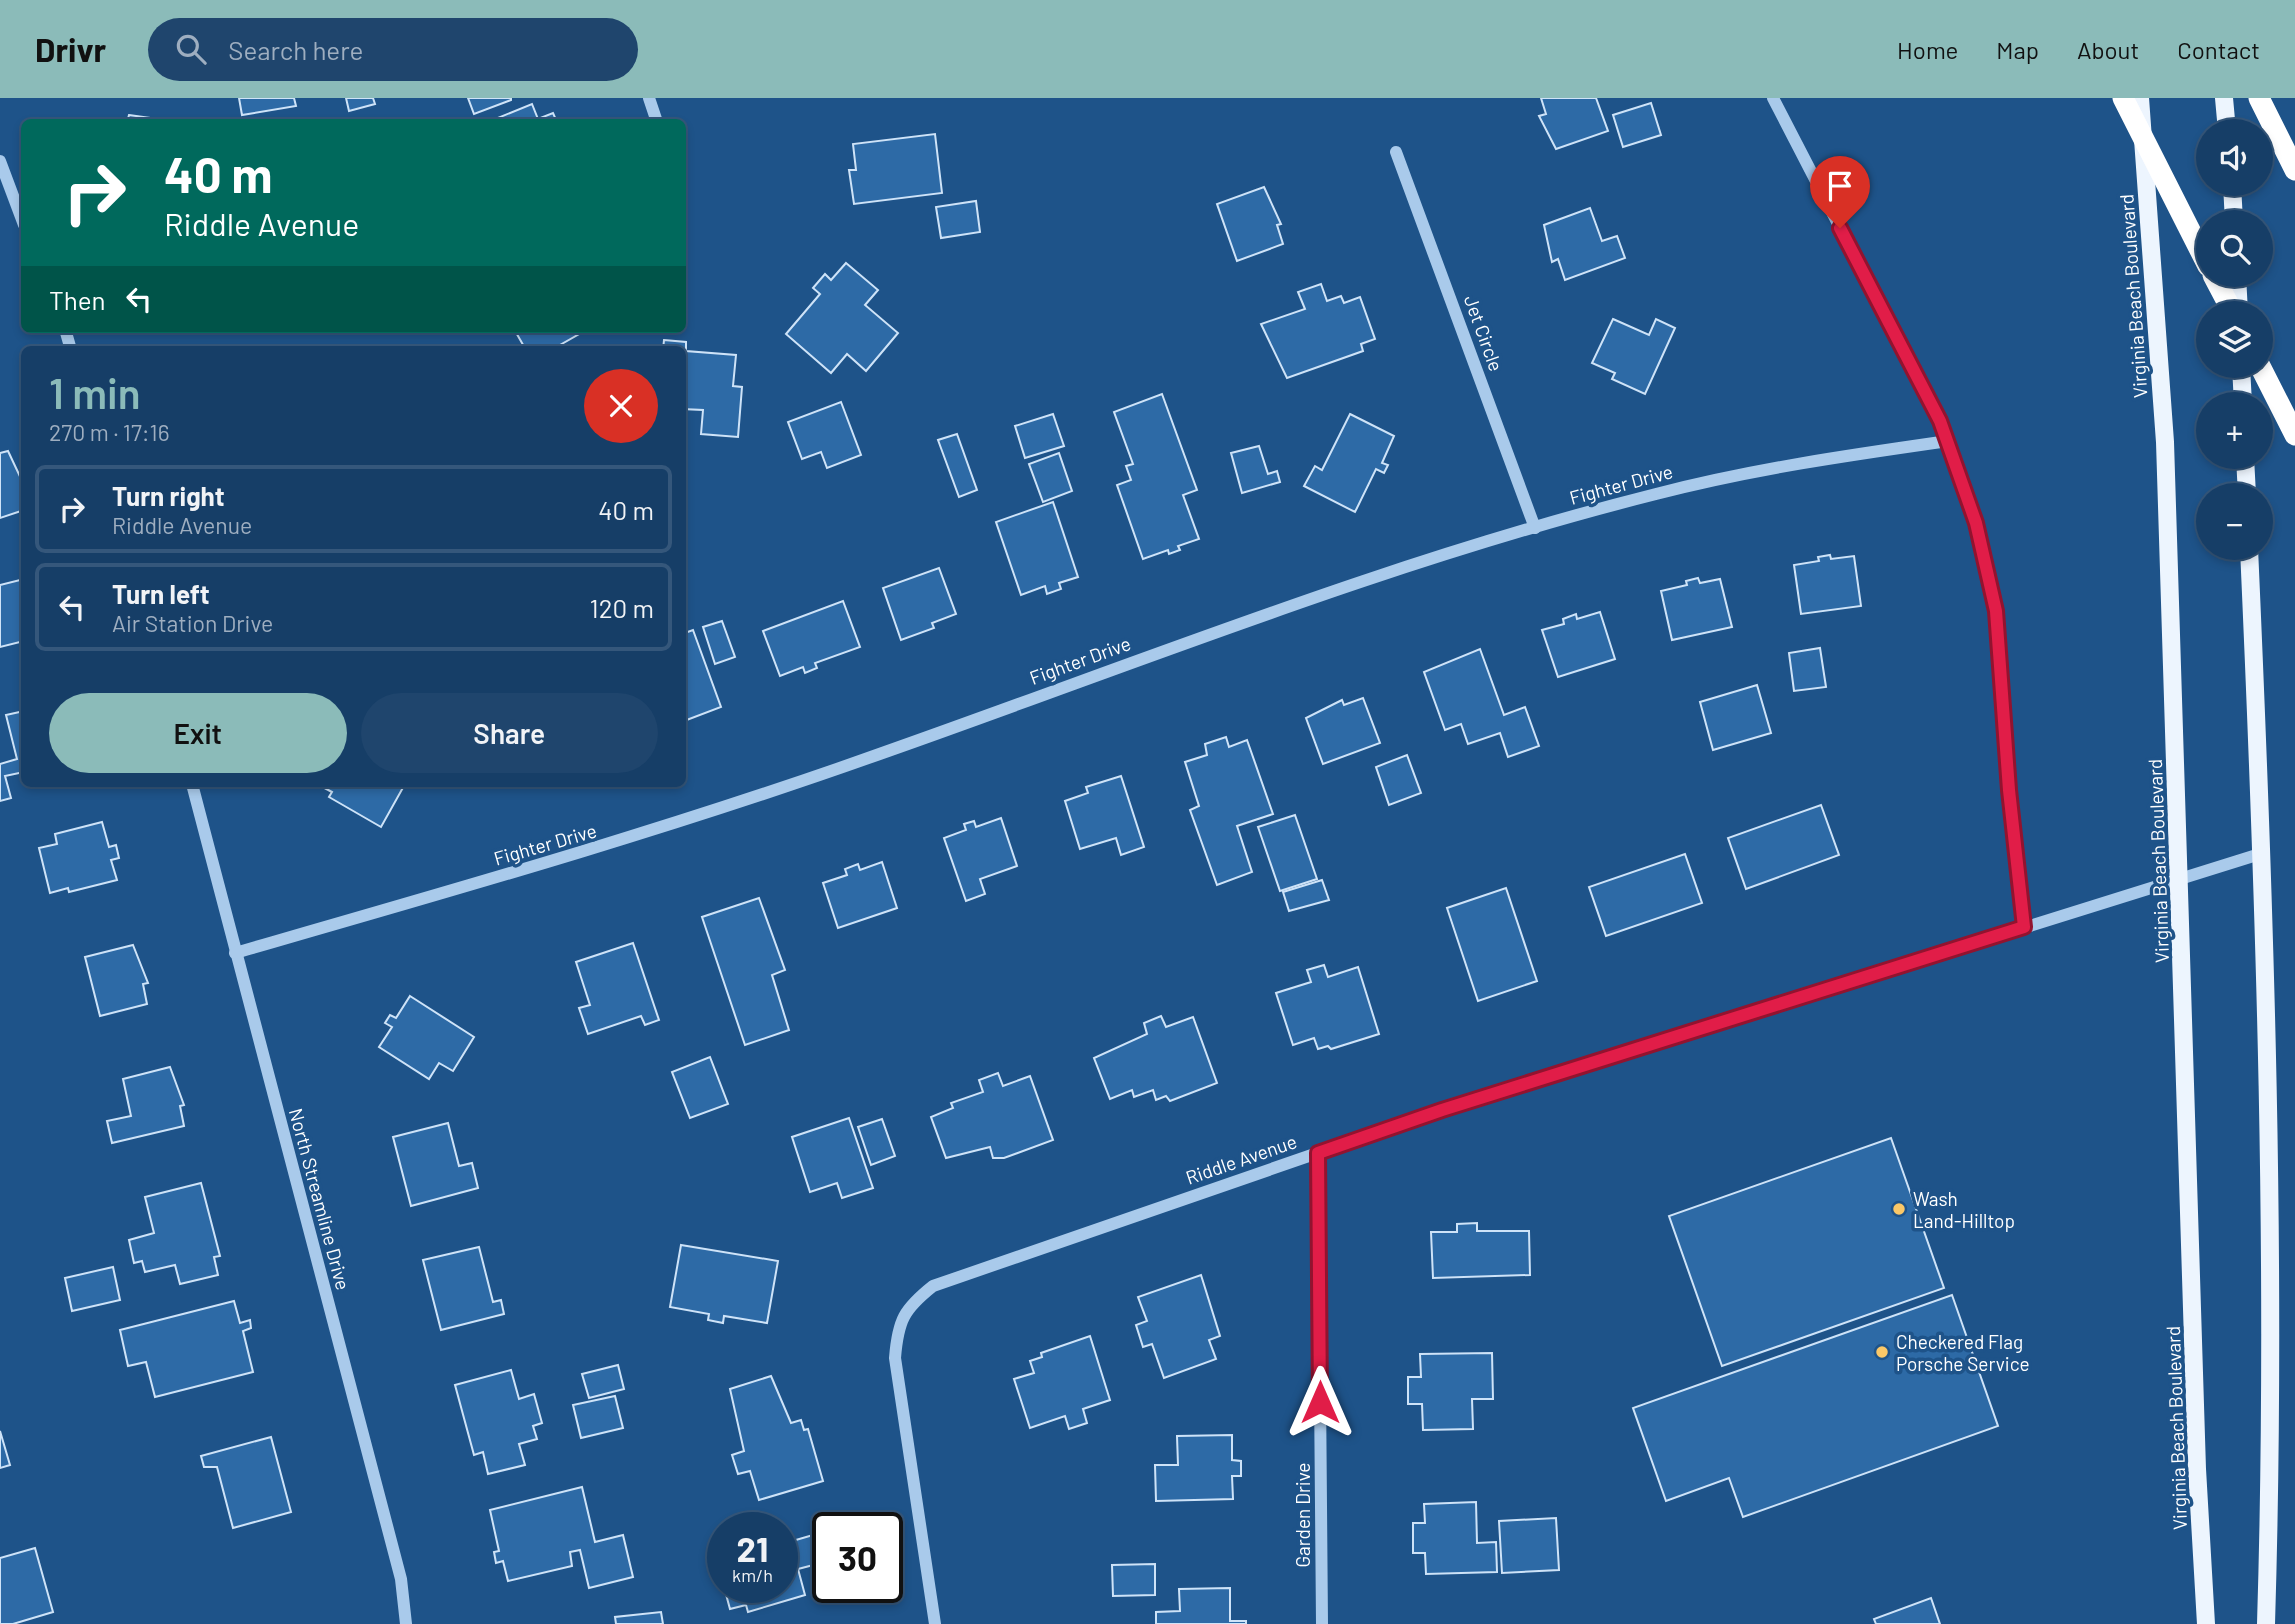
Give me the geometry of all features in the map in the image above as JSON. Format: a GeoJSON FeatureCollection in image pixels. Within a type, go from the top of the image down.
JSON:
{"type":"FeatureCollection","features":[{"type":"Feature","properties":{"kind":"highway"},"geometry":{"type":"LineString","coordinates":[[2123,98],[2196,242]]}},
{"type":"Feature","properties":{"kind":"highway"},"geometry":{"type":"LineString","coordinates":[[2259,98],[2295,170]]}},
{"type":"Feature","properties":{"kind":"highway"},"geometry":{"type":"LineString","coordinates":[[2266,378],[2295,435]]}},
{"type":"Feature","properties":{"kind":"main road","name":"Virginia Beach Boulevard"},"geometry":{"type":"LineString","coordinates":[[2140,98],[2165,443],[2197,1469],[2206,1624]]}},
{"type":"Feature","properties":{"kind":"main road"},"geometry":{"type":"LineString","coordinates":[[2224,98],[2226,119]]}},
{"type":"Feature","properties":{"kind":"main road"},"geometry":{"type":"LineString","coordinates":[[2250,560],[2263,853],[2269,1320],[2266,1624]]}},
{"type":"Feature","properties":{"kind":"street"},"geometry":{"type":"LineString","coordinates":[[649,98],[656,119]]}},
{"type":"Feature","properties":{"kind":"street"},"geometry":{"type":"LineString","coordinates":[[1773,98],[1948,441],[1976,523],[1996,611],[2009,790],[2024,927]]}},
{"type":"Feature","properties":{"kind":"street","name":"Jet Circle"},"geometry":{"type":"LineString","coordinates":[[1396,152],[1535,528]]}},
{"type":"Feature","properties":{"kind":"street"},"geometry":{"type":"LineString","coordinates":[[0,161],[21,217]]}},
{"type":"Feature","properties":{"kind":"street","name":"Fighter Drive"},"geometry":{"type":"LineString","coordinates":[[235,953],[589,852],[887,752],[1343,587],[1535,528],[1657,493],[1801,462],[1948,441]]}},
{"type":"Feature","properties":{"kind":"street","name":"North Streamline Drive"},"geometry":{"type":"LineString","coordinates":[[193,787],[401,1579],[405,1624]]}},
{"type":"Feature","properties":{"kind":"street","name":"Riddle Avenue"},"geometry":{"type":"LineString","coordinates":[[935,1624],[895,1358],[897,1331],[908,1307],[933,1286],[1442,1110],[2263,853]]}},
{"type":"Feature","properties":{"kind":"street","name":"Garden Drive"},"geometry":{"type":"LineString","coordinates":[[1318,1153],[1322,1624]]}},
{"type":"Feature","properties":{"kind":"building"},"geometry":{"type":"Polygon","coordinates":[[[239,98],[294,98],[296,106],[242,115],[239,98]]]}},
{"type":"Feature","properties":{"kind":"building"},"geometry":{"type":"Polygon","coordinates":[[[346,98],[373,98],[375,104],[349,111],[346,98]]]}},
{"type":"Feature","properties":{"kind":"building"},"geometry":{"type":"Polygon","coordinates":[[[468,98],[511,98],[511,100],[474,114],[468,98]]]}},
{"type":"Feature","properties":{"kind":"building"},"geometry":{"type":"Polygon","coordinates":[[[1541,98],[1596,98],[1608,131],[1556,149],[1539,116],[1546,114],[1541,98]]]}},
{"type":"Feature","properties":{"kind":"building"},"geometry":{"type":"Polygon","coordinates":[[[1651,103],[1661,135],[1623,147],[1613,115],[1651,103]]]}},
{"type":"Feature","properties":{"kind":"building"},"geometry":{"type":"Polygon","coordinates":[[[532,104],[538,119],[495,119],[532,104]]]}},
{"type":"Feature","properties":{"kind":"building"},"geometry":{"type":"Polygon","coordinates":[[[553,113],[556,119],[538,119],[553,113]]]}},
{"type":"Feature","properties":{"kind":"building"},"geometry":{"type":"Polygon","coordinates":[[[129,115],[158,119],[128,119],[129,115]]]}},
{"type":"Feature","properties":{"kind":"building"},"geometry":{"type":"Polygon","coordinates":[[[935,134],[942,193],[854,204],[849,170],[856,170],[853,144],[935,134]]]}},
{"type":"Feature","properties":{"kind":"building"},"geometry":{"type":"Polygon","coordinates":[[[1264,187],[1281,224],[1277,225],[1283,244],[1237,261],[1217,204],[1264,187]]]}},
{"type":"Feature","properties":{"kind":"building"},"geometry":{"type":"Polygon","coordinates":[[[976,201],[980,232],[941,238],[936,207],[976,201]]]}},
{"type":"Feature","properties":{"kind":"building"},"geometry":{"type":"Polygon","coordinates":[[[1590,208],[1602,241],[1617,236],[1625,258],[1565,280],[1558,259],[1552,262],[1544,225],[1590,208]]]}},
{"type":"Feature","properties":{"kind":"building"},"geometry":{"type":"Polygon","coordinates":[[[846,263],[878,290],[865,305],[898,333],[866,371],[847,354],[831,373],[786,334],[820,294],[813,288],[825,274],[831,280],[846,263]]]}},
{"type":"Feature","properties":{"kind":"building"},"geometry":{"type":"Polygon","coordinates":[[[1321,284],[1327,301],[1341,296],[1344,303],[1360,297],[1375,339],[1361,344],[1363,351],[1287,378],[1261,324],[1305,309],[1298,292],[1321,284]]]}},
{"type":"Feature","properties":{"kind":"building"},"geometry":{"type":"Polygon","coordinates":[[[1613,319],[1649,335],[1656,319],[1675,328],[1645,394],[1612,379],[1615,373],[1592,363],[1613,319]]]}},
{"type":"Feature","properties":{"kind":"building"},"geometry":{"type":"Polygon","coordinates":[[[516,333],[581,333],[558,346],[524,346],[516,333]]]}},
{"type":"Feature","properties":{"kind":"building"},"geometry":{"type":"Polygon","coordinates":[[[664,340],[686,342],[686,346],[663,346],[664,340]]]}},
{"type":"Feature","properties":{"kind":"building"},"geometry":{"type":"Polygon","coordinates":[[[686,351],[736,355],[733,386],[742,387],[738,437],[701,434],[703,410],[686,409],[686,351]]]}},
{"type":"Feature","properties":{"kind":"building"},"geometry":{"type":"Polygon","coordinates":[[[1162,394],[1197,490],[1183,495],[1199,539],[1178,546],[1180,550],[1169,554],[1168,550],[1143,559],[1117,485],[1131,480],[1126,466],[1133,464],[1114,412],[1162,394]]]}},
{"type":"Feature","properties":{"kind":"building"},"geometry":{"type":"Polygon","coordinates":[[[841,402],[861,455],[827,468],[821,452],[802,459],[788,422],[841,402]]]}},
{"type":"Feature","properties":{"kind":"building"},"geometry":{"type":"Polygon","coordinates":[[[1053,414],[1064,446],[1025,458],[1015,426],[1053,414]]]}},
{"type":"Feature","properties":{"kind":"building"},"geometry":{"type":"Polygon","coordinates":[[[1350,414],[1394,436],[1382,463],[1388,465],[1384,473],[1376,469],[1355,512],[1304,486],[1315,466],[1322,470],[1350,414]]]}},
{"type":"Feature","properties":{"kind":"building"},"geometry":{"type":"Polygon","coordinates":[[[957,434],[977,490],[959,497],[938,440],[957,434]]]}},
{"type":"Feature","properties":{"kind":"building"},"geometry":{"type":"Polygon","coordinates":[[[1259,446],[1268,474],[1277,471],[1280,482],[1242,493],[1231,453],[1259,446]]]}},
{"type":"Feature","properties":{"kind":"building"},"geometry":{"type":"Polygon","coordinates":[[[8,451],[21,479],[21,511],[0,518],[0,453],[8,451]]]}},
{"type":"Feature","properties":{"kind":"building"},"geometry":{"type":"Polygon","coordinates":[[[1059,453],[1072,491],[1043,502],[1029,464],[1059,453]]]}},
{"type":"Feature","properties":{"kind":"building"},"geometry":{"type":"Polygon","coordinates":[[[1053,502],[1078,577],[1059,583],[1061,589],[1047,594],[1045,586],[1021,595],[996,522],[1053,502]]]}},
{"type":"Feature","properties":{"kind":"building"},"geometry":{"type":"Polygon","coordinates":[[[1830,555],[1831,559],[1854,556],[1861,606],[1801,614],[1794,565],[1819,561],[1818,557],[1830,555]]]}},
{"type":"Feature","properties":{"kind":"building"},"geometry":{"type":"Polygon","coordinates":[[[939,568],[956,614],[932,623],[934,628],[901,640],[883,588],[939,568]]]}},
{"type":"Feature","properties":{"kind":"building"},"geometry":{"type":"Polygon","coordinates":[[[1698,578],[1700,583],[1720,579],[1732,627],[1672,640],[1661,591],[1687,585],[1686,581],[1698,578]]]}},
{"type":"Feature","properties":{"kind":"building"},"geometry":{"type":"Polygon","coordinates":[[[21,580],[21,642],[0,647],[0,585],[21,580]]]}},
{"type":"Feature","properties":{"kind":"building"},"geometry":{"type":"Polygon","coordinates":[[[843,601],[860,647],[815,663],[817,668],[805,673],[803,667],[780,676],[763,631],[843,601]]]}},
{"type":"Feature","properties":{"kind":"building"},"geometry":{"type":"Polygon","coordinates":[[[1600,612],[1615,659],[1558,677],[1542,630],[1564,624],[1563,619],[1576,614],[1577,619],[1600,612]]]}},
{"type":"Feature","properties":{"kind":"building"},"geometry":{"type":"Polygon","coordinates":[[[722,621],[735,657],[715,664],[703,627],[722,621]]]}},
{"type":"Feature","properties":{"kind":"building"},"geometry":{"type":"Polygon","coordinates":[[[693,630],[721,707],[686,720],[686,633],[693,630]]]}},
{"type":"Feature","properties":{"kind":"building"},"geometry":{"type":"Polygon","coordinates":[[[1820,648],[1826,687],[1794,691],[1789,653],[1820,648]]]}},
{"type":"Feature","properties":{"kind":"building"},"geometry":{"type":"Polygon","coordinates":[[[1480,649],[1504,715],[1525,707],[1539,746],[1508,757],[1500,733],[1468,744],[1461,724],[1445,730],[1424,672],[1480,649]]]}},
{"type":"Feature","properties":{"kind":"building"},"geometry":{"type":"Polygon","coordinates":[[[1757,685],[1771,733],[1713,750],[1700,702],[1757,685]]]}},
{"type":"Feature","properties":{"kind":"building"},"geometry":{"type":"Polygon","coordinates":[[[1363,698],[1380,743],[1323,764],[1306,718],[1342,700],[1344,705],[1363,698]]]}},
{"type":"Feature","properties":{"kind":"building"},"geometry":{"type":"Polygon","coordinates":[[[21,712],[21,773],[5,776],[11,798],[0,801],[0,764],[17,759],[6,715],[21,712]]]}},
{"type":"Feature","properties":{"kind":"building"},"geometry":{"type":"Polygon","coordinates":[[[1226,737],[1229,747],[1247,740],[1273,814],[1237,826],[1252,872],[1217,885],[1190,810],[1199,806],[1185,762],[1207,755],[1205,744],[1226,737]]]}},
{"type":"Feature","properties":{"kind":"building"},"geometry":{"type":"Polygon","coordinates":[[[1407,755],[1421,793],[1389,805],[1376,767],[1407,755]]]}},
{"type":"Feature","properties":{"kind":"building"},"geometry":{"type":"Polygon","coordinates":[[[1121,776],[1144,847],[1121,855],[1116,838],[1080,849],[1065,801],[1088,793],[1086,787],[1121,776]]]}},
{"type":"Feature","properties":{"kind":"building"},"geometry":{"type":"Polygon","coordinates":[[[323,787],[403,787],[381,827],[329,797],[332,792],[323,787]]]}},
{"type":"Feature","properties":{"kind":"building"},"geometry":{"type":"Polygon","coordinates":[[[1821,805],[1839,855],[1746,889],[1728,838],[1821,805]]]}},
{"type":"Feature","properties":{"kind":"building"},"geometry":{"type":"Polygon","coordinates":[[[1295,815],[1317,879],[1280,891],[1258,827],[1295,815]]]}},
{"type":"Feature","properties":{"kind":"building"},"geometry":{"type":"Polygon","coordinates":[[[1001,818],[1017,866],[980,879],[985,894],[966,901],[944,838],[966,830],[964,824],[974,821],[976,827],[1001,818]]]}},
{"type":"Feature","properties":{"kind":"building"},"geometry":{"type":"Polygon","coordinates":[[[102,822],[109,847],[116,845],[119,858],[111,860],[117,880],[69,892],[68,888],[50,893],[39,848],[57,844],[55,834],[102,822]]]}},
{"type":"Feature","properties":{"kind":"building"},"geometry":{"type":"Polygon","coordinates":[[[1685,854],[1702,903],[1606,936],[1589,887],[1685,854]]]}},
{"type":"Feature","properties":{"kind":"building"},"geometry":{"type":"Polygon","coordinates":[[[882,862],[897,908],[838,928],[823,883],[847,875],[845,869],[858,864],[860,870],[882,862]]]}},
{"type":"Feature","properties":{"kind":"building"},"geometry":{"type":"Polygon","coordinates":[[[1322,880],[1329,900],[1289,911],[1283,892],[1322,880]]]}},
{"type":"Feature","properties":{"kind":"building"},"geometry":{"type":"Polygon","coordinates":[[[1506,888],[1537,981],[1478,1001],[1447,908],[1506,888]]]}},
{"type":"Feature","properties":{"kind":"building"},"geometry":{"type":"Polygon","coordinates":[[[759,898],[785,970],[772,975],[789,1030],[745,1045],[702,917],[759,898]]]}},
{"type":"Feature","properties":{"kind":"building"},"geometry":{"type":"Polygon","coordinates":[[[633,943],[659,1020],[645,1025],[641,1016],[588,1034],[579,1008],[590,1005],[576,962],[633,943]]]}},
{"type":"Feature","properties":{"kind":"building"},"geometry":{"type":"Polygon","coordinates":[[[133,945],[148,983],[143,984],[147,1004],[100,1016],[85,957],[133,945]]]}},
{"type":"Feature","properties":{"kind":"building"},"geometry":{"type":"Polygon","coordinates":[[[1324,965],[1328,977],[1358,967],[1379,1034],[1331,1049],[1328,1046],[1318,1049],[1314,1038],[1293,1045],[1276,993],[1311,982],[1307,970],[1324,965]]]}},
{"type":"Feature","properties":{"kind":"building"},"geometry":{"type":"Polygon","coordinates":[[[410,996],[474,1037],[453,1071],[439,1063],[429,1079],[379,1047],[392,1027],[385,1023],[390,1015],[396,1018],[410,996]]]}},
{"type":"Feature","properties":{"kind":"building"},"geometry":{"type":"Polygon","coordinates":[[[1161,1016],[1166,1027],[1193,1017],[1217,1083],[1170,1101],[1166,1096],[1156,1100],[1153,1090],[1134,1097],[1132,1090],[1110,1099],[1094,1058],[1147,1034],[1144,1023],[1161,1016]]]}},
{"type":"Feature","properties":{"kind":"building"},"geometry":{"type":"Polygon","coordinates":[[[710,1057],[728,1104],[690,1118],[672,1072],[710,1057]]]}},
{"type":"Feature","properties":{"kind":"building"},"geometry":{"type":"Polygon","coordinates":[[[170,1067],[184,1105],[180,1106],[184,1126],[112,1143],[107,1121],[131,1116],[123,1079],[170,1067]]]}},
{"type":"Feature","properties":{"kind":"building"},"geometry":{"type":"Polygon","coordinates":[[[998,1073],[1003,1086],[1030,1076],[1053,1140],[1004,1158],[993,1158],[990,1147],[946,1158],[931,1117],[953,1108],[951,1103],[983,1092],[979,1080],[998,1073]]]}},
{"type":"Feature","properties":{"kind":"building"},"geometry":{"type":"Polygon","coordinates":[[[849,1118],[873,1188],[842,1198],[837,1183],[810,1192],[792,1137],[849,1118]]]}},
{"type":"Feature","properties":{"kind":"building"},"geometry":{"type":"Polygon","coordinates":[[[882,1119],[895,1156],[871,1165],[858,1127],[882,1119]]]}},
{"type":"Feature","properties":{"kind":"building"},"geometry":{"type":"Polygon","coordinates":[[[448,1123],[459,1166],[472,1163],[478,1188],[411,1206],[393,1137],[448,1123]]]}},
{"type":"Feature","properties":{"kind":"building"},"geometry":{"type":"Polygon","coordinates":[[[1891,1138],[1944,1288],[1722,1366],[1669,1216],[1891,1138]]]}},
{"type":"Feature","properties":{"kind":"building"},"geometry":{"type":"Polygon","coordinates":[[[201,1183],[220,1256],[214,1257],[218,1275],[180,1284],[175,1265],[145,1272],[142,1261],[134,1263],[129,1240],[154,1233],[145,1197],[201,1183]]]}},
{"type":"Feature","properties":{"kind":"building"},"geometry":{"type":"Polygon","coordinates":[[[1477,1223],[1477,1231],[1529,1231],[1530,1275],[1433,1278],[1431,1232],[1457,1232],[1457,1224],[1477,1223]]]}},
{"type":"Feature","properties":{"kind":"building"},"geometry":{"type":"Polygon","coordinates":[[[681,1245],[778,1261],[767,1323],[724,1316],[723,1323],[708,1320],[709,1314],[670,1307],[681,1245]]]}},
{"type":"Feature","properties":{"kind":"building"},"geometry":{"type":"Polygon","coordinates":[[[479,1247],[493,1302],[501,1300],[504,1314],[441,1330],[423,1260],[479,1247]]]}},
{"type":"Feature","properties":{"kind":"building"},"geometry":{"type":"Polygon","coordinates":[[[113,1267],[120,1300],[72,1311],[65,1278],[113,1267]]]}},
{"type":"Feature","properties":{"kind":"building"},"geometry":{"type":"Polygon","coordinates":[[[1201,1275],[1220,1336],[1209,1340],[1216,1359],[1164,1378],[1152,1344],[1143,1347],[1136,1325],[1147,1321],[1138,1297],[1201,1275]]]}},
{"type":"Feature","properties":{"kind":"building","name":"Checkered Flag Porsche Service"},"geometry":{"type":"Polygon","coordinates":[[[1952,1295],[1998,1426],[1743,1517],[1729,1478],[1666,1501],[1633,1408],[1952,1295]]]}},
{"type":"Feature","properties":{"kind":"building"},"geometry":{"type":"Polygon","coordinates":[[[234,1301],[240,1323],[250,1320],[251,1328],[243,1331],[253,1372],[155,1397],[146,1362],[128,1366],[120,1330],[234,1301]]]}},
{"type":"Feature","properties":{"kind":"building"},"geometry":{"type":"Polygon","coordinates":[[[1090,1336],[1110,1400],[1083,1409],[1087,1423],[1069,1429],[1065,1416],[1030,1428],[1014,1379],[1034,1373],[1030,1361],[1042,1357],[1041,1353],[1090,1336]]]}},
{"type":"Feature","properties":{"kind":"building"},"geometry":{"type":"Polygon","coordinates":[[[1492,1353],[1493,1399],[1472,1399],[1473,1429],[1423,1430],[1422,1404],[1408,1404],[1408,1377],[1421,1377],[1420,1354],[1492,1353]]]}},
{"type":"Feature","properties":{"kind":"building"},"geometry":{"type":"Polygon","coordinates":[[[618,1365],[624,1389],[589,1398],[582,1374],[618,1365]]]}},
{"type":"Feature","properties":{"kind":"building"},"geometry":{"type":"Polygon","coordinates":[[[511,1370],[519,1399],[534,1394],[542,1423],[533,1426],[537,1439],[519,1444],[525,1465],[488,1474],[483,1452],[474,1455],[455,1385],[511,1370]]]}},
{"type":"Feature","properties":{"kind":"building"},"geometry":{"type":"Polygon","coordinates":[[[771,1376],[791,1423],[801,1420],[804,1430],[808,1429],[823,1481],[759,1500],[750,1471],[738,1474],[732,1455],[744,1451],[730,1389],[771,1376]]]}},
{"type":"Feature","properties":{"kind":"building"},"geometry":{"type":"Polygon","coordinates":[[[615,1396],[623,1428],[581,1438],[573,1405],[615,1396]]]}},
{"type":"Feature","properties":{"kind":"building"},"geometry":{"type":"Polygon","coordinates":[[[0,1431],[10,1465],[0,1468],[0,1431]]]}},
{"type":"Feature","properties":{"kind":"building"},"geometry":{"type":"Polygon","coordinates":[[[1232,1435],[1232,1460],[1241,1461],[1241,1476],[1232,1476],[1233,1499],[1156,1501],[1155,1465],[1178,1465],[1177,1436],[1232,1435]]]}},
{"type":"Feature","properties":{"kind":"building"},"geometry":{"type":"Polygon","coordinates":[[[271,1437],[291,1512],[233,1528],[217,1467],[204,1467],[201,1456],[271,1437]]]}},
{"type":"Feature","properties":{"kind":"building"},"geometry":{"type":"Polygon","coordinates":[[[582,1487],[595,1542],[623,1535],[633,1577],[589,1588],[580,1550],[570,1552],[572,1566],[508,1581],[503,1561],[496,1563],[494,1552],[499,1551],[490,1510],[582,1487]]]}},
{"type":"Feature","properties":{"kind":"building"},"geometry":{"type":"Polygon","coordinates":[[[1476,1502],[1477,1543],[1496,1542],[1497,1572],[1426,1574],[1425,1553],[1413,1553],[1413,1523],[1425,1523],[1424,1504],[1476,1502]]]}},
{"type":"Feature","properties":{"kind":"building"},"geometry":{"type":"Polygon","coordinates":[[[1556,1518],[1559,1570],[1502,1573],[1499,1521],[1556,1518]]]}},
{"type":"Feature","properties":{"kind":"building"},"geometry":{"type":"Polygon","coordinates":[[[812,1535],[812,1565],[798,1569],[798,1539],[812,1535]]]}},
{"type":"Feature","properties":{"kind":"building"},"geometry":{"type":"Polygon","coordinates":[[[35,1548],[53,1612],[13,1624],[0,1624],[0,1558],[35,1548]]]}},
{"type":"Feature","properties":{"kind":"building"},"geometry":{"type":"Polygon","coordinates":[[[1155,1564],[1155,1595],[1113,1596],[1112,1565],[1155,1564]]]}},
{"type":"Feature","properties":{"kind":"building"},"geometry":{"type":"Polygon","coordinates":[[[798,1569],[805,1595],[798,1597],[798,1569]]]}},
{"type":"Feature","properties":{"kind":"building"},"geometry":{"type":"Polygon","coordinates":[[[1230,1588],[1230,1621],[1246,1621],[1246,1624],[1156,1624],[1156,1612],[1180,1611],[1179,1589],[1230,1588]]]}},
{"type":"Feature","properties":{"kind":"building"},"geometry":{"type":"Polygon","coordinates":[[[1931,1598],[1940,1624],[1876,1624],[1874,1619],[1931,1598]]]}},
{"type":"Feature","properties":{"kind":"building"},"geometry":{"type":"Polygon","coordinates":[[[728,1603],[778,1603],[748,1612],[746,1605],[730,1609],[728,1603]]]}},
{"type":"Feature","properties":{"kind":"building"},"geometry":{"type":"Polygon","coordinates":[[[661,1612],[663,1624],[616,1624],[615,1617],[661,1612]]]}},
{"type":"Feature","properties":{"kind":"place","name":"Wash Land-Hilltop"},"geometry":{"type":"Point","coordinates":[1899,1209]}},
{"type":"Feature","properties":{"kind":"place","name":"Checkered Flag Porsche Service"},"geometry":{"type":"Point","coordinates":[1882,1352]}},
{"type":"Feature","properties":{"kind":"route"},"geometry":{"type":"LineString","coordinates":[[1320,1402],[1318,1153],[1442,1110],[2024,927],[2009,790],[1996,611],[1976,523],[1940,421],[1840,228]]}}]}
